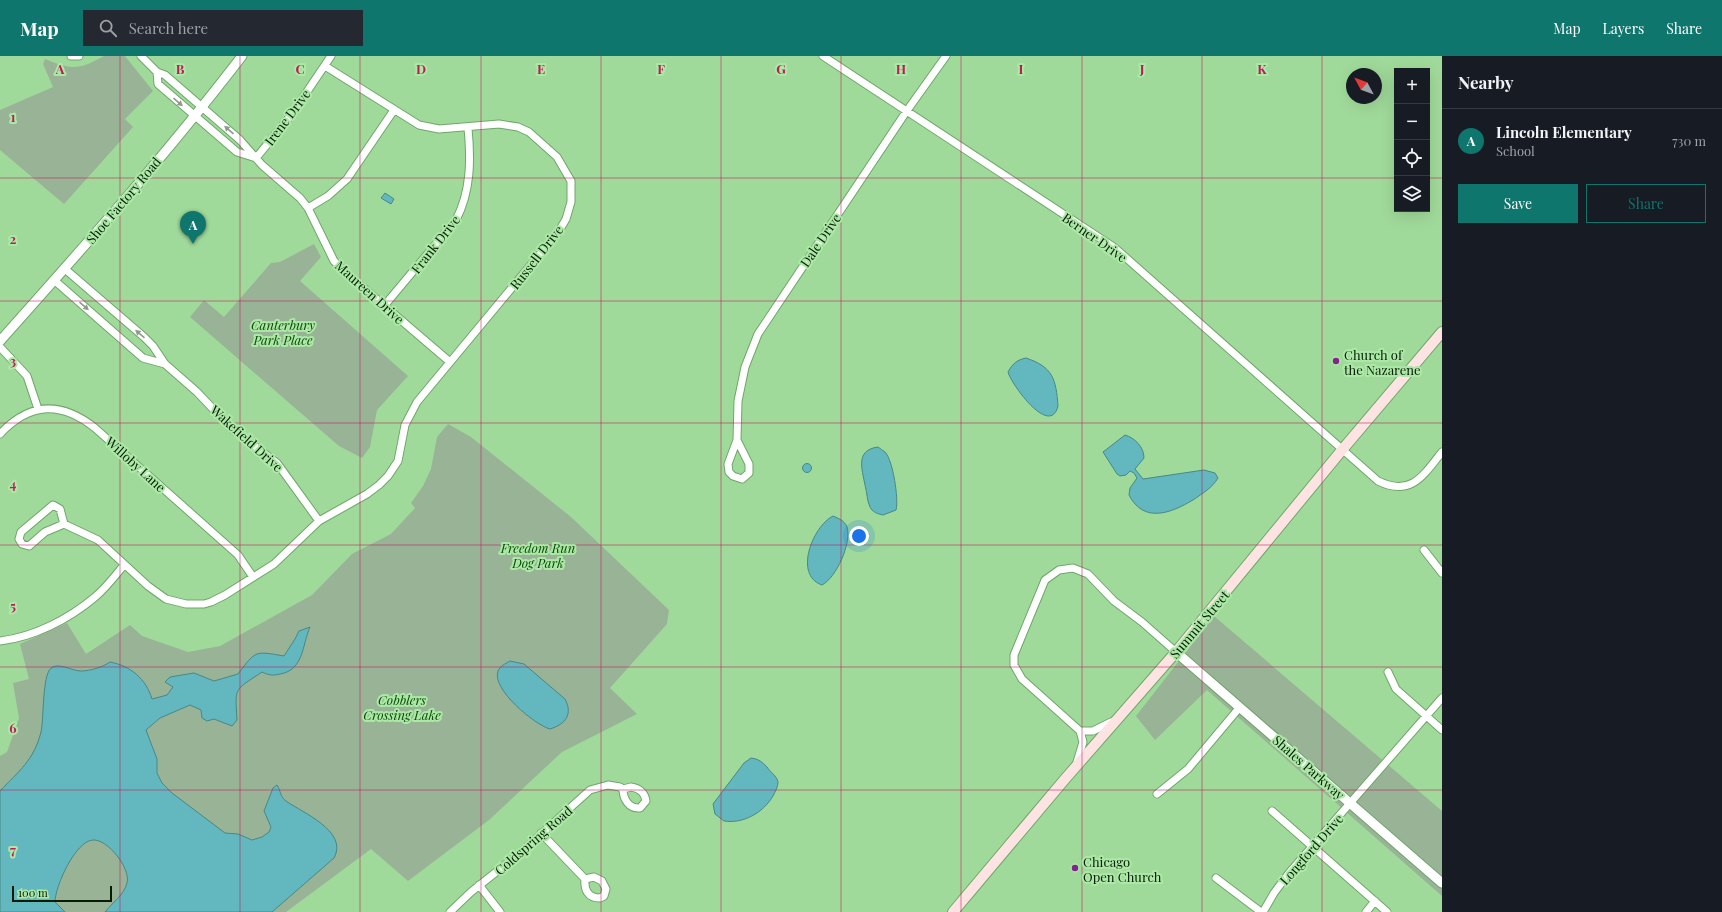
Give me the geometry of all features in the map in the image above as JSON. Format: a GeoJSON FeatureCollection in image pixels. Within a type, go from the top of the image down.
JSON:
{"type":"FeatureCollection","features":[{"type":"Feature","properties":{"kind":"main road","name":"Summit Street"},"geometry":{"type":"LineString","coordinates":[[953,912],[1065,778],[1176,652],[1342,450],[1442,332]]}},
{"type":"Feature","properties":{"kind":"street"},"geometry":{"type":"LineString","coordinates":[[71,56],[79,56]]}},
{"type":"Feature","properties":{"kind":"street","name":"Maureen Drive"},"geometry":{"type":"LineString","coordinates":[[142,56],[157,72],[165,75],[240,140],[262,165],[300,198],[308,208],[334,261],[450,362]]}},
{"type":"Feature","properties":{"kind":"street","name":"Shoe Factory Road"},"geometry":{"type":"LineString","coordinates":[[0,341],[64,269],[195,116],[242,56]]}},
{"type":"Feature","properties":{"kind":"street","name":"Irene Drive"},"geometry":{"type":"LineString","coordinates":[[256,158],[292,114],[331,56]]}},
{"type":"Feature","properties":{"kind":"street","name":"Berner Drive"},"geometry":{"type":"LineString","coordinates":[[823,56],[1115,248],[1378,481],[1390,487],[1401,487],[1413,484],[1424,474],[1442,452]]}},
{"type":"Feature","properties":{"kind":"street","name":"Dale Drive"},"geometry":{"type":"LineString","coordinates":[[737,440],[749,464],[748,474],[742,479],[733,476],[729,472],[728,464],[737,440],[738,401],[745,367],[758,334],[906,112],[946,56]]}},
{"type":"Feature","properties":{"kind":"street","name":"Russell Drive"},"geometry":{"type":"LineString","coordinates":[[64,524],[98,540],[156,593],[166,599],[186,604],[204,604],[225,595],[285,555],[319,521],[367,494],[388,476],[400,454],[405,425],[413,408],[559,231],[566,219],[572,202],[571,181],[558,157],[534,135],[518,127],[499,124],[468,128],[439,129],[419,125],[325,66]]}},
{"type":"Feature","properties":{"kind":"street","name":"Maureen Drive"},"geometry":{"type":"LineString","coordinates":[[157,72],[158,84],[238,152],[256,158]]}},
{"type":"Feature","properties":{"kind":"street"},"geometry":{"type":"LineString","coordinates":[[308,208],[328,196],[347,179],[394,110]]}},
{"type":"Feature","properties":{"kind":"street","name":"Frank Drive"},"geometry":{"type":"LineString","coordinates":[[384,306],[456,220],[464,205],[469,187],[468,128]]}},
{"type":"Feature","properties":{"kind":"street","name":"Wakefield Drive"},"geometry":{"type":"LineString","coordinates":[[64,269],[144,337],[153,346],[165,364],[207,402],[232,429],[277,463],[319,521]]}},
{"type":"Feature","properties":{"kind":"street","name":"Wakefield Drive"},"geometry":{"type":"LineString","coordinates":[[54,280],[143,358],[165,364]]}},
{"type":"Feature","properties":{"kind":"street"},"geometry":{"type":"LineString","coordinates":[[0,348],[27,376],[38,409]]}},
{"type":"Feature","properties":{"kind":"street","name":"Willoby Lane"},"geometry":{"type":"LineString","coordinates":[[0,434],[16,419],[38,409],[60,409],[78,415],[87,421],[230,547],[238,555],[253,577]]}},
{"type":"Feature","properties":{"kind":"street"},"geometry":{"type":"LineString","coordinates":[[53,505],[60,509],[64,524],[46,532],[29,546],[22,544],[19,539],[21,532],[53,505]]}},
{"type":"Feature","properties":{"kind":"street"},"geometry":{"type":"LineString","coordinates":[[1424,550],[1442,573]]}},
{"type":"Feature","properties":{"kind":"street"},"geometry":{"type":"LineString","coordinates":[[0,641],[14,640],[37,632],[73,612],[96,596],[124,565]]}},
{"type":"Feature","properties":{"kind":"street"},"geometry":{"type":"LineString","coordinates":[[1065,778],[1078,761],[1081,752],[1083,742],[1080,731],[1022,678],[1014,665],[1014,655],[1045,580],[1059,570],[1074,568],[1088,574],[1114,601],[1142,622],[1176,652]]}},
{"type":"Feature","properties":{"kind":"street","name":"Shales Parkway"},"geometry":{"type":"LineString","coordinates":[[1176,652],[1442,883]]}},
{"type":"Feature","properties":{"kind":"street"},"geometry":{"type":"LineString","coordinates":[[1388,672],[1396,689],[1442,730]]}},
{"type":"Feature","properties":{"kind":"street","name":"Longford Drive"},"geometry":{"type":"LineString","coordinates":[[1262,912],[1285,878],[1442,698]]}},
{"type":"Feature","properties":{"kind":"street"},"geometry":{"type":"LineString","coordinates":[[1157,794],[1188,769],[1240,707]]}},
{"type":"Feature","properties":{"kind":"street"},"geometry":{"type":"LineString","coordinates":[[1080,731],[1093,731],[1104,727],[1120,716]]}},
{"type":"Feature","properties":{"kind":"street","name":"Coldspring Road"},"geometry":{"type":"LineString","coordinates":[[450,912],[479,885],[590,790],[608,785],[623,789]]}},
{"type":"Feature","properties":{"kind":"street"},"geometry":{"type":"LineString","coordinates":[[1272,811],[1387,912]]}},
{"type":"Feature","properties":{"kind":"street"},"geometry":{"type":"LineString","coordinates":[[541,833],[585,879]]}},
{"type":"Feature","properties":{"kind":"street"},"geometry":{"type":"LineString","coordinates":[[1216,878],[1262,912]]}},
{"type":"Feature","properties":{"kind":"street"},"geometry":{"type":"LineString","coordinates":[[479,885],[500,912]]}},
{"type":"Feature","properties":{"kind":"street"},"geometry":{"type":"LineString","coordinates":[[1366,912],[1375,901]]}},
{"type":"Feature","properties":{"kind":"green space"},"geometry":{"type":"Polygon","coordinates":[[[104,56],[125,56],[153,91],[125,119],[133,127],[64,204],[0,150],[0,110],[53,87],[43,64],[45,59],[69,67],[75,67],[88,64],[104,56]]]}},
{"type":"Feature","properties":{"kind":"green space","name":"Canterbury Park Place"},"geometry":{"type":"Polygon","coordinates":[[[314,244],[321,257],[300,281],[408,376],[377,410],[370,447],[362,458],[339,446],[190,317],[204,300],[224,317],[271,263],[280,262],[314,244]]]}},
{"type":"Feature","properties":{"kind":"green space","name":"Cobblers Crossing Lake"},"geometry":{"type":"Polygon","coordinates":[[[448,424],[471,437],[571,517],[669,610],[667,624],[610,688],[637,714],[562,752],[489,820],[408,881],[371,849],[286,912],[0,912],[0,756],[7,752],[19,718],[13,683],[29,679],[20,644],[67,623],[86,654],[130,625],[142,636],[188,652],[220,646],[312,595],[352,554],[391,534],[415,508],[411,503],[423,486],[431,469],[437,437],[448,424]]]}},
{"type":"Feature","properties":{"kind":"green space"},"geometry":{"type":"Polygon","coordinates":[[[1214,616],[1442,811],[1442,896],[1207,690],[1155,740],[1136,716],[1214,616]]]}},
{"type":"Feature","properties":{"kind":"water"},"geometry":{"type":"Polygon","coordinates":[[[385,193],[394,199],[391,204],[381,198],[385,193]]]}},
{"type":"Feature","properties":{"kind":"water"},"geometry":{"type":"Polygon","coordinates":[[[1026,358],[1047,370],[1054,381],[1058,406],[1054,414],[1047,416],[1031,406],[1016,387],[1008,372],[1016,362],[1026,358]]]}},
{"type":"Feature","properties":{"kind":"water"},"geometry":{"type":"Polygon","coordinates":[[[1125,435],[1132,438],[1141,447],[1144,454],[1144,458],[1135,469],[1143,479],[1204,470],[1215,473],[1218,478],[1204,493],[1176,509],[1158,513],[1150,513],[1142,510],[1135,504],[1129,495],[1130,488],[1137,478],[1134,473],[1130,471],[1126,475],[1120,476],[1117,474],[1103,452],[1125,435]]]}},
{"type":"Feature","properties":{"kind":"water"},"geometry":{"type":"Polygon","coordinates":[[[878,447],[885,452],[891,463],[897,498],[896,510],[883,515],[877,513],[870,507],[862,467],[863,456],[866,452],[878,447]]]}},
{"type":"Feature","properties":{"kind":"water"},"geometry":{"type":"Polygon","coordinates":[[[807,463],[812,468],[807,473],[802,468],[807,463]]]}},
{"type":"Feature","properties":{"kind":"water"},"geometry":{"type":"Polygon","coordinates":[[[833,516],[845,523],[848,534],[847,542],[842,559],[833,575],[822,585],[813,580],[807,561],[813,540],[826,521],[833,516]]]}},
{"type":"Feature","properties":{"kind":"water"},"geometry":{"type":"Polygon","coordinates":[[[310,627],[301,656],[294,668],[288,672],[277,675],[262,672],[238,690],[236,701],[237,720],[232,726],[214,719],[207,721],[202,718],[201,710],[190,705],[160,718],[146,730],[157,759],[157,773],[162,783],[172,793],[225,833],[238,834],[252,840],[262,837],[269,832],[271,827],[264,811],[273,788],[277,785],[284,799],[312,817],[329,831],[335,839],[337,848],[334,858],[272,912],[105,912],[118,899],[127,883],[127,877],[122,863],[111,849],[99,841],[93,840],[86,842],[79,848],[67,866],[58,886],[55,902],[65,912],[0,912],[0,791],[30,758],[38,742],[42,726],[46,680],[51,668],[58,666],[77,671],[85,671],[100,667],[110,662],[118,664],[137,674],[146,685],[152,699],[167,695],[173,687],[165,682],[170,677],[194,673],[214,681],[238,674],[249,660],[257,654],[267,653],[284,656],[299,631],[310,627]]]}},
{"type":"Feature","properties":{"kind":"water"},"geometry":{"type":"Polygon","coordinates":[[[510,661],[524,664],[565,699],[568,714],[564,721],[556,727],[550,729],[543,726],[525,714],[507,696],[501,687],[498,678],[498,671],[501,666],[510,661]]]}},
{"type":"Feature","properties":{"kind":"water"},"geometry":{"type":"Polygon","coordinates":[[[751,758],[762,762],[767,767],[775,776],[778,786],[764,808],[752,816],[738,821],[724,821],[715,814],[713,804],[744,763],[751,758]]]}},
{"type":"Feature","properties":{"kind":"place","name":"Lincoln Elementary"},"geometry":{"type":"Point","coordinates":[193,244]}},
{"type":"Feature","properties":{"kind":"place","name":"Church of the Nazarene"},"geometry":{"type":"Point","coordinates":[1336,361]}},
{"type":"Feature","properties":{"kind":"place","name":"Chicago Open Church"},"geometry":{"type":"Point","coordinates":[1075,868]}},
{"type":"Feature","properties":{"kind":"park label","name":"Freedom Run Dog Park"},"geometry":{"type":"Point","coordinates":[538,554]}}]}
